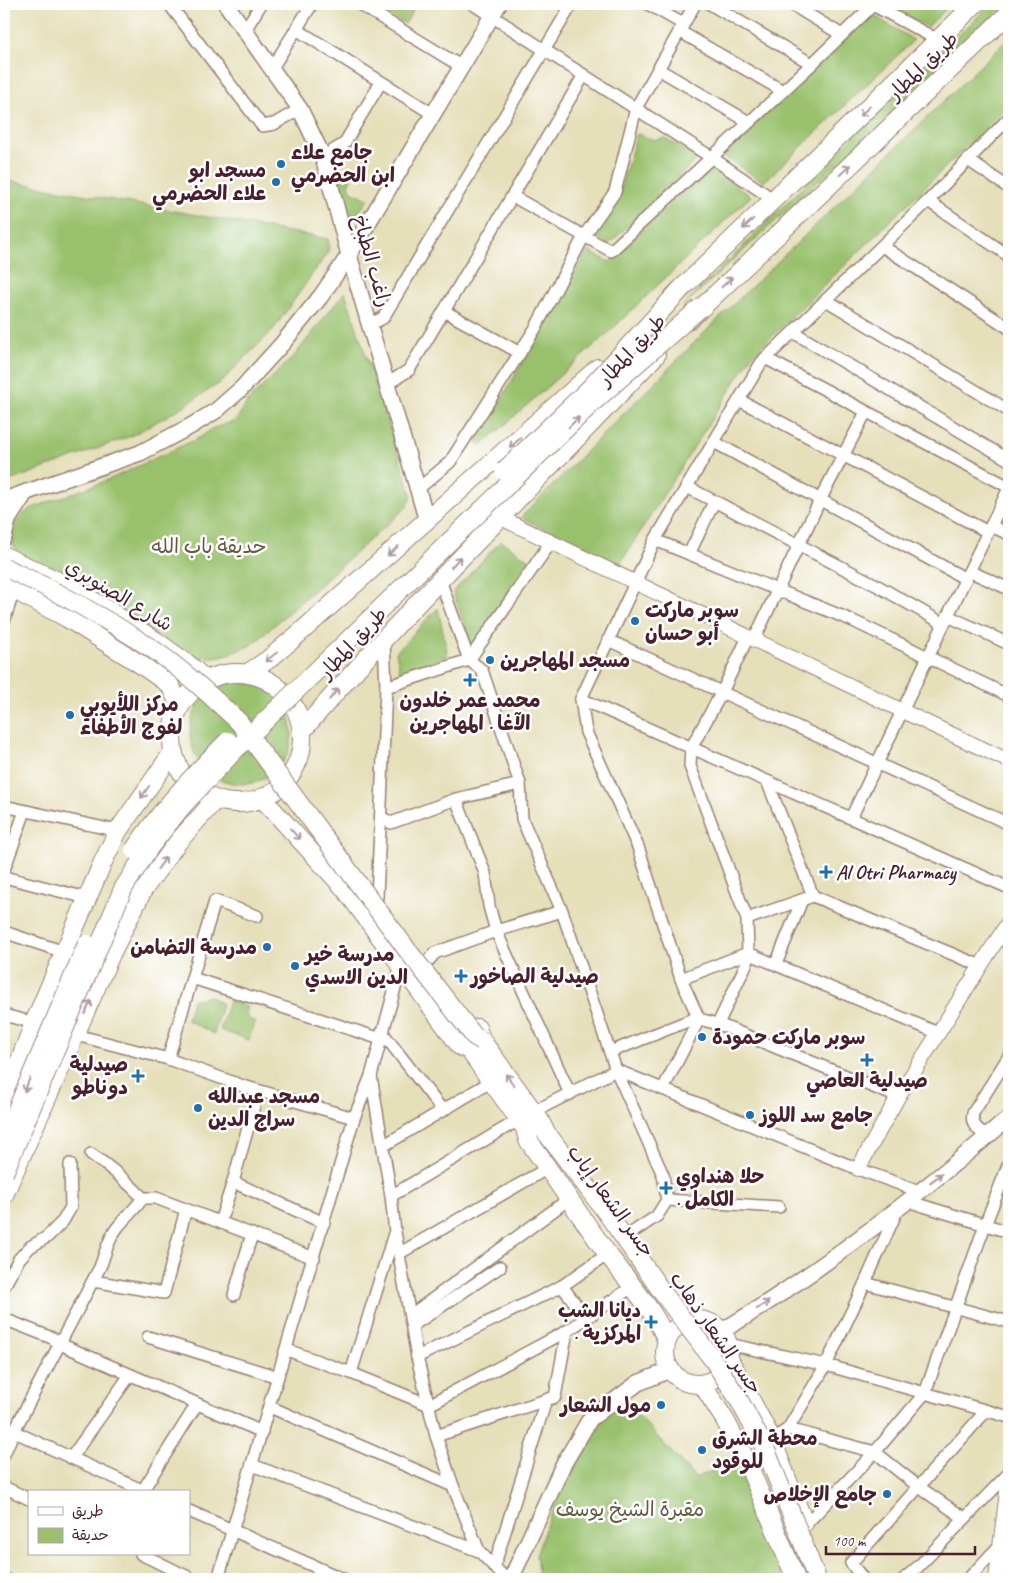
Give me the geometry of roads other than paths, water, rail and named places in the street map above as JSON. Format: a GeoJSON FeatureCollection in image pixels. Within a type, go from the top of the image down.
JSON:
{"type":"FeatureCollection","features":[{"type":"Feature","properties":{"kind":"main road","name":"راغب الطباخ"},"geometry":{"type":"LineString","coordinates":[[226,4],[300,109],[323,157],[369,326],[427,520]]}},
{"type":"Feature","properties":{"kind":"main road","name":"طريق المطار"},"geometry":{"type":"LineString","coordinates":[[248,673],[282,648],[581,384],[774,200],[975,4]]}},
{"type":"Feature","properties":{"kind":"main road"},"geometry":{"type":"LineString","coordinates":[[4,500],[140,453],[192,426],[217,410],[242,388],[282,344],[321,296],[349,255],[496,10]]}},
{"type":"Feature","properties":{"kind":"main road","name":"طريق المطار"},"geometry":{"type":"LineString","coordinates":[[302,731],[346,680],[499,517],[604,411],[700,308],[1009,13]]}},
{"type":"Feature","properties":{"kind":"main road"},"geometry":{"type":"LineString","coordinates":[[4,1140],[111,887],[148,828],[204,765],[589,389],[683,287]]}},
{"type":"Feature","properties":{"kind":"main road"},"geometry":{"type":"LineString","coordinates":[[4,1173],[123,889],[149,848],[177,812],[235,750],[591,404],[700,308]]}},
{"type":"Feature","properties":{"kind":"main road"},"geometry":{"type":"LineString","coordinates":[[4,537],[8,520],[26,492]]}},
{"type":"Feature","properties":{"kind":"main road"},"geometry":{"type":"LineString","coordinates":[[5,557],[52,589],[152,649],[207,693],[238,722],[408,951],[474,1036],[476,1046],[492,1082],[533,1124],[552,1128],[609,1202],[677,1301],[694,1320]]}},
{"type":"Feature","properties":{"kind":"main road","name":"شارع الصنوبري"},"geometry":{"type":"LineString","coordinates":[[5,557],[75,589],[156,641],[188,664],[206,680]]}},
{"type":"Feature","properties":{"kind":"main road"},"geometry":{"type":"LineString","coordinates":[[4,576],[49,597],[151,658],[202,698],[254,755],[467,1040],[476,1046],[533,1124]]}},
{"type":"Feature","properties":{"kind":"main road"},"geometry":{"type":"LineString","coordinates":[[9,588],[67,618],[140,664],[170,685],[180,706]]}},
{"type":"Feature","properties":{"kind":"main road"},"geometry":{"type":"LineString","coordinates":[[140,664],[156,641]]}},
{"type":"Feature","properties":{"kind":"main road"},"geometry":{"type":"LineString","coordinates":[[226,673],[248,673],[261,676],[273,682],[283,691],[296,710],[302,731],[302,744],[300,758],[290,776],[278,789],[262,798],[247,803],[231,804],[215,800],[196,790],[181,773],[172,752],[171,736],[173,721],[180,706],[191,691],[206,680],[226,673]]}},
{"type":"Feature","properties":{"kind":"main road"},"geometry":{"type":"LineString","coordinates":[[4,1102],[34,1023],[102,864],[118,831],[172,752]]}},
{"type":"Feature","properties":{"kind":"main road"},"geometry":{"type":"LineString","coordinates":[[290,776],[296,791],[306,806],[479,1030],[476,1046]]}},
{"type":"Feature","properties":{"kind":"main road"},"geometry":{"type":"LineString","coordinates":[[262,798],[345,889],[460,1046],[476,1046]]}},
{"type":"Feature","properties":{"kind":"main road"},"geometry":{"type":"LineString","coordinates":[[4,1195],[111,954],[143,890],[177,843],[215,800]]}},
{"type":"Feature","properties":{"kind":"main road"},"geometry":{"type":"LineString","coordinates":[[826,1579],[772,1440],[726,1345],[709,1322],[694,1320],[675,1329],[667,1341],[665,1356],[670,1370],[684,1382],[702,1384],[719,1376],[723,1371],[726,1345],[810,1273],[902,1205],[1009,1118]]}},
{"type":"Feature","properties":{"kind":"main road"},"geometry":{"type":"LineString","coordinates":[[533,1124],[528,1140],[608,1254],[660,1323],[667,1341]]}},
{"type":"Feature","properties":{"kind":"main road","name":"جسر الشعار إياب"},"geometry":{"type":"LineString","coordinates":[[533,1124],[701,1360],[737,1418],[758,1454],[808,1579]]}},
{"type":"Feature","properties":{"kind":"main road","name":"جسر الشعار ذهاب"},"geometry":{"type":"LineString","coordinates":[[533,1124],[606,1212],[664,1296],[714,1361],[739,1400],[766,1450],[817,1579]]}},
{"type":"Feature","properties":{"kind":"main road"},"geometry":{"type":"LineString","coordinates":[[511,1579],[562,1465],[590,1419],[638,1383],[670,1370]]}},
{"type":"Feature","properties":{"kind":"main road"},"geometry":{"type":"LineString","coordinates":[[702,1384],[725,1420],[747,1462],[796,1579]]}},
{"type":"Feature","properties":{"kind":"street"},"geometry":{"type":"LineString","coordinates":[[169,4],[262,126],[274,124],[300,109]]}},
{"type":"Feature","properties":{"kind":"street"},"geometry":{"type":"LineString","coordinates":[[245,30],[261,4]]}},
{"type":"Feature","properties":{"kind":"street"},"geometry":{"type":"LineString","coordinates":[[272,68],[312,4]]}},
{"type":"Feature","properties":{"kind":"street"},"geometry":{"type":"LineString","coordinates":[[359,4],[462,67]]}},
{"type":"Feature","properties":{"kind":"street"},"geometry":{"type":"LineString","coordinates":[[473,4],[496,10],[544,49],[712,157],[774,200]]}},
{"type":"Feature","properties":{"kind":"street"},"geometry":{"type":"LineString","coordinates":[[369,326],[384,318],[572,4]]}},
{"type":"Feature","properties":{"kind":"street"},"geometry":{"type":"LineString","coordinates":[[648,4],[681,28],[783,91]]}},
{"type":"Feature","properties":{"kind":"street"},"geometry":{"type":"LineString","coordinates":[[418,489],[450,462],[535,329],[584,236],[615,192],[636,108],[695,4]]}},
{"type":"Feature","properties":{"kind":"street"},"geometry":{"type":"LineString","coordinates":[[710,4],[812,64]]}},
{"type":"Feature","properties":{"kind":"street"},"geometry":{"type":"LineString","coordinates":[[791,4],[842,35]]}},
{"type":"Feature","properties":{"kind":"street"},"geometry":{"type":"LineString","coordinates":[[512,196],[610,251],[812,64],[872,4],[938,40]]}},
{"type":"Feature","properties":{"kind":"street"},"geometry":{"type":"LineString","coordinates":[[296,29],[433,114]]}},
{"type":"Feature","properties":{"kind":"street"},"geometry":{"type":"LineString","coordinates":[[658,69],[749,122]]}},
{"type":"Feature","properties":{"kind":"street"},"geometry":{"type":"LineString","coordinates":[[386,384],[409,370],[584,75]]}},
{"type":"Feature","properties":{"kind":"street"},"geometry":{"type":"LineString","coordinates":[[323,157],[344,144],[380,82]]}},
{"type":"Feature","properties":{"kind":"street"},"geometry":{"type":"LineString","coordinates":[[663,1089],[698,1018],[681,979],[638,847],[586,732],[581,699],[634,582],[656,540],[765,358],[928,201],[1009,118]]}},
{"type":"Feature","properties":{"kind":"street"},"geometry":{"type":"LineString","coordinates":[[968,160],[1009,188]]}},
{"type":"Feature","properties":{"kind":"street"},"geometry":{"type":"LineString","coordinates":[[928,201],[1009,256]]}},
{"type":"Feature","properties":{"kind":"street"},"geometry":{"type":"LineString","coordinates":[[882,246],[1009,328]]}},
{"type":"Feature","properties":{"kind":"street"},"geometry":{"type":"LineString","coordinates":[[826,300],[1009,411]]}},
{"type":"Feature","properties":{"kind":"street"},"geometry":{"type":"LineString","coordinates":[[444,311],[520,353]]}},
{"type":"Feature","properties":{"kind":"street"},"geometry":{"type":"LineString","coordinates":[[793,332],[1009,460]]}},
{"type":"Feature","properties":{"kind":"street"},"geometry":{"type":"LineString","coordinates":[[765,358],[1009,487],[851,818]]}},
{"type":"Feature","properties":{"kind":"street"},"geometry":{"type":"LineString","coordinates":[[739,400],[844,456],[990,529],[1009,534]]}},
{"type":"Feature","properties":{"kind":"street"},"geometry":{"type":"LineString","coordinates":[[718,1024],[749,953],[747,919],[690,766],[691,748],[778,590],[820,500],[866,412]]}},
{"type":"Feature","properties":{"kind":"street"},"geometry":{"type":"LineString","coordinates":[[714,442],[820,500],[968,575],[1009,589]]}},
{"type":"Feature","properties":{"kind":"street"},"geometry":{"type":"LineString","coordinates":[[687,487],[946,620],[1009,644]]}},
{"type":"Feature","properties":{"kind":"street"},"geometry":{"type":"LineString","coordinates":[[689,554],[714,502]]}},
{"type":"Feature","properties":{"kind":"street"},"geometry":{"type":"LineString","coordinates":[[499,517],[1009,761]]}},
{"type":"Feature","properties":{"kind":"street"},"geometry":{"type":"LineString","coordinates":[[656,540],[851,620],[1009,696]]}},
{"type":"Feature","properties":{"kind":"street"},"geometry":{"type":"LineString","coordinates":[[386,687],[469,660],[551,542]]}},
{"type":"Feature","properties":{"kind":"street"},"geometry":{"type":"LineString","coordinates":[[440,580],[469,660],[482,670],[520,784],[522,819],[562,910],[616,1070],[663,1175],[667,1200],[657,1216],[630,1234]]}},
{"type":"Feature","properties":{"kind":"street"},"geometry":{"type":"LineString","coordinates":[[4,621],[9,588]]}},
{"type":"Feature","properties":{"kind":"street"},"geometry":{"type":"LineString","coordinates":[[608,640],[1009,824]]}},
{"type":"Feature","properties":{"kind":"street"},"geometry":{"type":"LineString","coordinates":[[377,898],[386,687],[384,641]]}},
{"type":"Feature","properties":{"kind":"street"},"geometry":{"type":"LineString","coordinates":[[581,699],[1009,888]]}},
{"type":"Feature","properties":{"kind":"street"},"geometry":{"type":"LineString","coordinates":[[767,781],[808,898],[776,964]]}},
{"type":"Feature","properties":{"kind":"street"},"geometry":{"type":"LineString","coordinates":[[381,817],[391,823],[456,799],[520,784]]}},
{"type":"Feature","properties":{"kind":"street"},"geometry":{"type":"LineString","coordinates":[[456,799],[485,873],[489,906],[496,931],[570,1094]]}},
{"type":"Feature","properties":{"kind":"street"},"geometry":{"type":"LineString","coordinates":[[4,806],[118,831]]}},
{"type":"Feature","properties":{"kind":"street"},"geometry":{"type":"LineString","coordinates":[[4,870],[25,810]]}},
{"type":"Feature","properties":{"kind":"street"},"geometry":{"type":"LineString","coordinates":[[4,877],[87,898]]}},
{"type":"Feature","properties":{"kind":"street"},"geometry":{"type":"LineString","coordinates":[[747,919],[808,898],[981,966]]}},
{"type":"Feature","properties":{"kind":"street"},"geometry":{"type":"LineString","coordinates":[[168,1059],[215,901],[258,916]]}},
{"type":"Feature","properties":{"kind":"street"},"geometry":{"type":"LineString","coordinates":[[427,962],[435,953],[562,910]]}},
{"type":"Feature","properties":{"kind":"street"},"geometry":{"type":"LineString","coordinates":[[858,1169],[898,1097],[1009,921]]}},
{"type":"Feature","properties":{"kind":"street"},"geometry":{"type":"LineString","coordinates":[[4,932],[64,952]]}},
{"type":"Feature","properties":{"kind":"street"},"geometry":{"type":"LineString","coordinates":[[681,979],[749,953],[938,1033]]}},
{"type":"Feature","properties":{"kind":"street"},"geometry":{"type":"LineString","coordinates":[[218,1579],[354,1118],[370,1076],[401,966]]}},
{"type":"Feature","properties":{"kind":"street"},"geometry":{"type":"LineString","coordinates":[[192,978],[381,1035],[443,1112]]}},
{"type":"Feature","properties":{"kind":"street"},"geometry":{"type":"LineString","coordinates":[[4,1015],[34,1023]]}},
{"type":"Feature","properties":{"kind":"street"},"geometry":{"type":"LineString","coordinates":[[610,1052],[698,1018],[718,1024],[898,1097]]}},
{"type":"Feature","properties":{"kind":"street"},"geometry":{"type":"LineString","coordinates":[[76,1035],[168,1059],[258,1091],[354,1118]]}},
{"type":"Feature","properties":{"kind":"street"},"geometry":{"type":"LineString","coordinates":[[987,1137],[976,1128],[972,1118],[1009,1056]]}},
{"type":"Feature","properties":{"kind":"street"},"geometry":{"type":"LineString","coordinates":[[391,1196],[533,1124],[570,1094],[616,1070],[858,1169],[919,1191]]}},
{"type":"Feature","properties":{"kind":"street"},"geometry":{"type":"LineString","coordinates":[[370,1076],[417,1357],[436,1436],[453,1486],[479,1551],[506,1579]]}},
{"type":"Feature","properties":{"kind":"street"},"geometry":{"type":"LineString","coordinates":[[383,1146],[492,1082]]}},
{"type":"Feature","properties":{"kind":"street"},"geometry":{"type":"LineString","coordinates":[[220,1222],[258,1091]]}},
{"type":"Feature","properties":{"kind":"street"},"geometry":{"type":"LineString","coordinates":[[91,1154],[108,1165],[143,1198],[156,1198],[314,1258]]}},
{"type":"Feature","properties":{"kind":"street"},"geometry":{"type":"LineString","coordinates":[[805,1525],[875,1452],[925,1393],[1009,1163]]}},
{"type":"Feature","properties":{"kind":"street"},"geometry":{"type":"LineString","coordinates":[[4,1286],[19,1259],[30,1247],[47,1237],[63,1221],[71,1207],[70,1164]]}},
{"type":"Feature","properties":{"kind":"street"},"geometry":{"type":"LineString","coordinates":[[400,1253],[548,1168]]}},
{"type":"Feature","properties":{"kind":"street"},"geometry":{"type":"LineString","coordinates":[[233,1182],[324,1223]]}},
{"type":"Feature","properties":{"kind":"street"},"geometry":{"type":"LineString","coordinates":[[4,1454],[9,1429],[60,1344],[93,1281],[116,1228],[143,1198]]}},
{"type":"Feature","properties":{"kind":"street"},"geometry":{"type":"LineString","coordinates":[[411,1320],[569,1198]]}},
{"type":"Feature","properties":{"kind":"street"},"geometry":{"type":"LineString","coordinates":[[667,1200],[779,1207]]}},
{"type":"Feature","properties":{"kind":"street"},"geometry":{"type":"LineString","coordinates":[[772,1440],[788,1429],[826,1365],[902,1205],[1009,1232]]}},
{"type":"Feature","properties":{"kind":"street"},"geometry":{"type":"LineString","coordinates":[[93,1281],[164,1294],[186,1209]]}},
{"type":"Feature","properties":{"kind":"street"},"geometry":{"type":"LineString","coordinates":[[351,1373],[395,1232]]}},
{"type":"Feature","properties":{"kind":"street"},"geometry":{"type":"LineString","coordinates":[[234,1295],[252,1234]]}},
{"type":"Feature","properties":{"kind":"street"},"geometry":{"type":"LineString","coordinates":[[417,1357],[562,1286],[608,1254]]}},
{"type":"Feature","properties":{"kind":"street"},"geometry":{"type":"LineString","coordinates":[[411,1320],[500,1268]]}},
{"type":"Feature","properties":{"kind":"street"},"geometry":{"type":"LineString","coordinates":[[865,1283],[1009,1322]]}},
{"type":"Feature","properties":{"kind":"street"},"geometry":{"type":"LineString","coordinates":[[562,1286],[586,1318]]}},
{"type":"Feature","properties":{"kind":"street"},"geometry":{"type":"LineString","coordinates":[[429,1405],[567,1331],[632,1287]]}},
{"type":"Feature","properties":{"kind":"street"},"geometry":{"type":"LineString","coordinates":[[4,1319],[52,1338],[60,1344],[262,1432]]}},
{"type":"Feature","properties":{"kind":"street"},"geometry":{"type":"LineString","coordinates":[[436,1436],[554,1397],[567,1331]]}},
{"type":"Feature","properties":{"kind":"street"},"geometry":{"type":"LineString","coordinates":[[148,1337],[278,1377]]}},
{"type":"Feature","properties":{"kind":"street"},"geometry":{"type":"LineString","coordinates":[[726,1345],[826,1365],[1009,1417]]}},
{"type":"Feature","properties":{"kind":"street"},"geometry":{"type":"LineString","coordinates":[[287,1350],[351,1373],[429,1405]]}},
{"type":"Feature","properties":{"kind":"street"},"geometry":{"type":"LineString","coordinates":[[71,1458],[130,1375]]}},
{"type":"Feature","properties":{"kind":"street"},"geometry":{"type":"LineString","coordinates":[[494,1567],[546,1400]]}},
{"type":"Feature","properties":{"kind":"street"},"geometry":{"type":"LineString","coordinates":[[146,1490],[197,1404]]}},
{"type":"Feature","properties":{"kind":"street"},"geometry":{"type":"LineString","coordinates":[[270,1407],[453,1486]]}},
{"type":"Feature","properties":{"kind":"street"},"geometry":{"type":"LineString","coordinates":[[864,1579],[851,1563],[986,1411]]}},
{"type":"Feature","properties":{"kind":"street"},"geometry":{"type":"LineString","coordinates":[[9,1429],[143,1490]]}},
{"type":"Feature","properties":{"kind":"street"},"geometry":{"type":"LineString","coordinates":[[788,1429],[875,1452],[919,1487],[964,1518]]}},
{"type":"Feature","properties":{"kind":"street"},"geometry":{"type":"LineString","coordinates":[[252,1465],[479,1551]]}},
{"type":"Feature","properties":{"kind":"street"},"geometry":{"type":"LineString","coordinates":[[996,1579],[1004,1564],[1001,1544],[1008,1508],[1009,1474]]}},
{"type":"Feature","properties":{"kind":"street"},"geometry":{"type":"LineString","coordinates":[[904,1579],[1009,1474]]}},
{"type":"Feature","properties":{"kind":"street"},"geometry":{"type":"LineString","coordinates":[[4,1487],[28,1499]]}},
{"type":"Feature","properties":{"kind":"street"},"geometry":{"type":"LineString","coordinates":[[190,1511],[343,1579]]}},
{"type":"Feature","properties":{"kind":"street"},"geometry":{"type":"LineString","coordinates":[[968,1579],[1001,1544]]}},
{"type":"Feature","properties":{"kind":"street"},"geometry":{"type":"LineString","coordinates":[[145,1556],[192,1579]]}},
{"type":"Feature","properties":{"kind":"place","name":"جامع علاء ابن الحضرمي"},"geometry":{"type":"Point","coordinates":[281,164]}},
{"type":"Feature","properties":{"kind":"place","name":"مسجد ابو علاء الحضرمي"},"geometry":{"type":"Point","coordinates":[276,182]}},
{"type":"Feature","properties":{"kind":"place","name":"سوبر ماركت أبو حسان"},"geometry":{"type":"Point","coordinates":[635,621]}},
{"type":"Feature","properties":{"kind":"place","name":"مسجد المهاجرين"},"geometry":{"type":"Point","coordinates":[490,660]}},
{"type":"Feature","properties":{"kind":"place","name":"محمد عمر خلدون الآغا . المهاجرين"},"geometry":{"type":"Point","coordinates":[470,680]}},
{"type":"Feature","properties":{"kind":"place","name":"مركز اللأيوبي لفوج الأطفاء"},"geometry":{"type":"Point","coordinates":[70,715]}},
{"type":"Feature","properties":{"kind":"place","name":"Al Otri Pharmacy"},"geometry":{"type":"Point","coordinates":[826,872]}},
{"type":"Feature","properties":{"kind":"place","name":"مدرسة التضامن"},"geometry":{"type":"Point","coordinates":[267,947]}},
{"type":"Feature","properties":{"kind":"place","name":"مدرسة خير الدين الاسدي"},"geometry":{"type":"Point","coordinates":[295,966]}},
{"type":"Feature","properties":{"kind":"place","name":"صيدلية الصاخور"},"geometry":{"type":"Point","coordinates":[461,976]}},
{"type":"Feature","properties":{"kind":"place","name":"سوبر ماركت حمودة"},"geometry":{"type":"Point","coordinates":[702,1037]}},
{"type":"Feature","properties":{"kind":"place","name":"صيدلية العاصي"},"geometry":{"type":"Point","coordinates":[867,1060]}},
{"type":"Feature","properties":{"kind":"place","name":"صيدلية دوناطو"},"geometry":{"type":"Point","coordinates":[138,1076]}},
{"type":"Feature","properties":{"kind":"place","name":"مسجد عبدالله سراج الدين"},"geometry":{"type":"Point","coordinates":[198,1108]}},
{"type":"Feature","properties":{"kind":"place","name":"جامع سد اللوز"},"geometry":{"type":"Point","coordinates":[750,1115]}},
{"type":"Feature","properties":{"kind":"place","name":"حلا هنداوي . الكامل"},"geometry":{"type":"Point","coordinates":[666,1188]}},
{"type":"Feature","properties":{"kind":"place","name":"ديانا الشب . المركزية"},"geometry":{"type":"Point","coordinates":[651,1322]}},
{"type":"Feature","properties":{"kind":"place","name":"مول الشعار"},"geometry":{"type":"Point","coordinates":[661,1405]}},
{"type":"Feature","properties":{"kind":"place","name":"محطة الشرق للوقود"},"geometry":{"type":"Point","coordinates":[702,1450]}},
{"type":"Feature","properties":{"kind":"place","name":"جامع الإخلاص"},"geometry":{"type":"Point","coordinates":[887,1494]}},
{"type":"Feature","properties":{"kind":"park label","name":"حديقة باب الله"},"geometry":{"type":"Point","coordinates":[209,546]}},
{"type":"Feature","properties":{"kind":"park label","name":"مقبرة الشيخ يوسف"},"geometry":{"type":"Point","coordinates":[630,1509]}}]}
